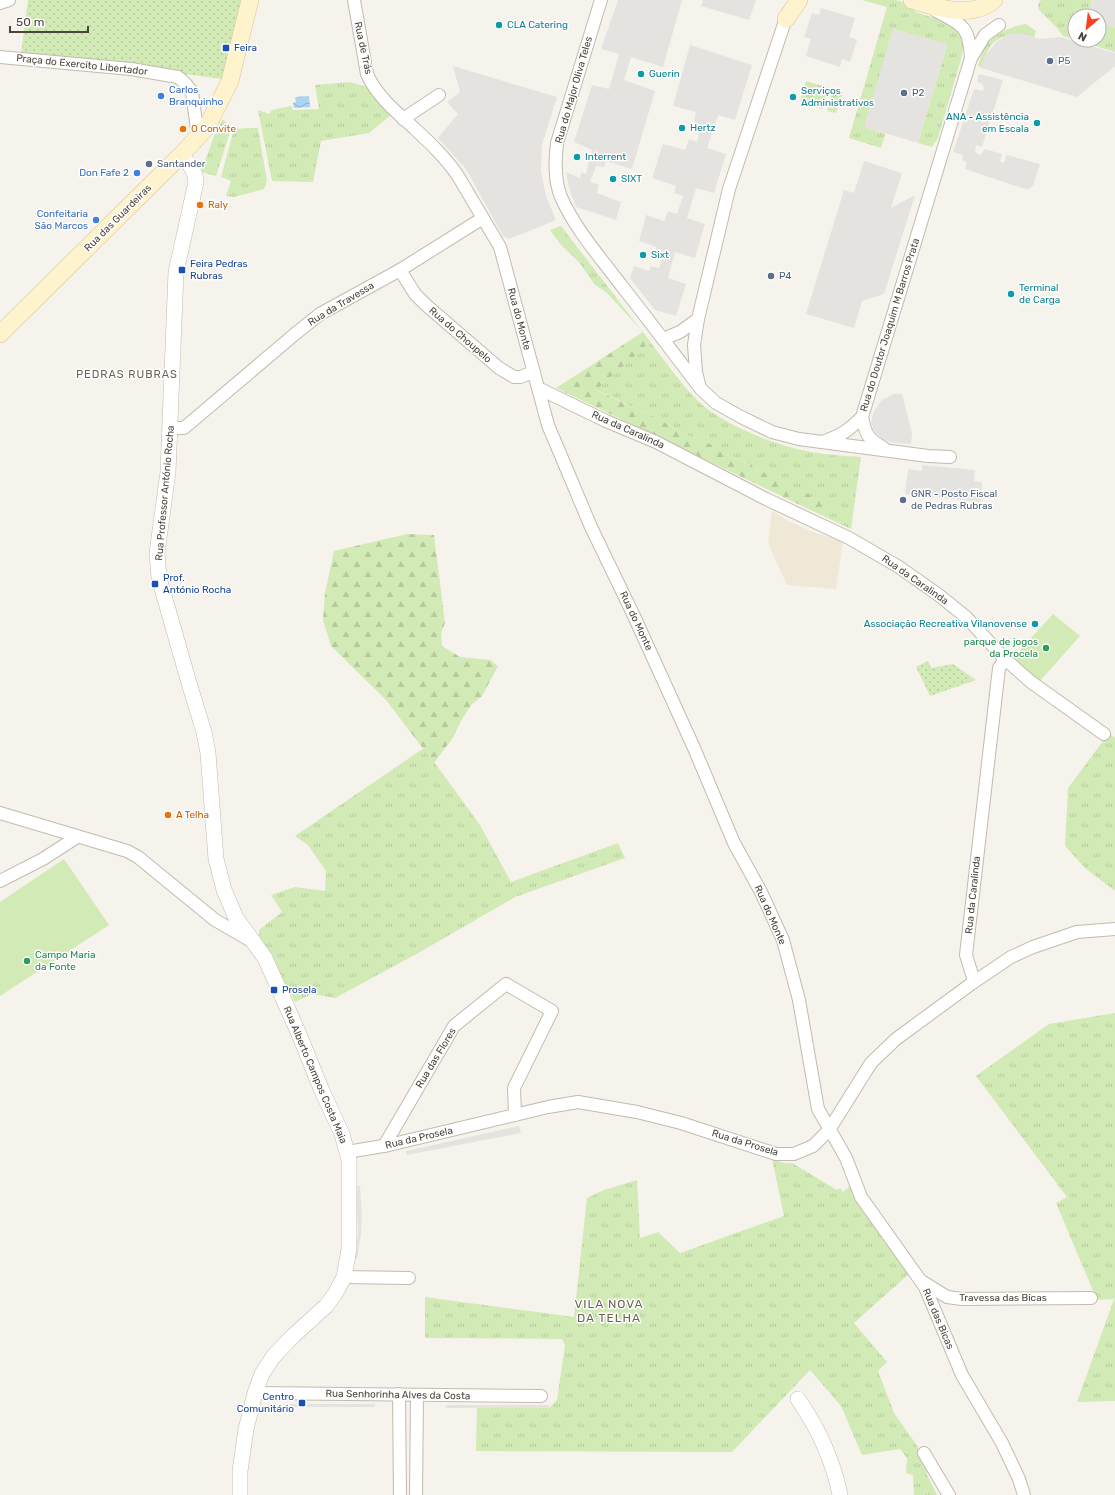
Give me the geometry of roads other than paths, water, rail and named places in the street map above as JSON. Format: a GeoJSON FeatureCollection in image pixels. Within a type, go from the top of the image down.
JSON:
{"type":"FeatureCollection","features":[{"type":"Feature","properties":{"kind":"main road","name":"Rua das Guardeiras"},"geometry":{"type":"LineString","coordinates":[[0,334],[181,155],[207,127],[230,81],[250,0]]}},
{"type":"Feature","properties":{"kind":"main road"},"geometry":{"type":"LineString","coordinates":[[786,19],[800,0]]}},
{"type":"Feature","properties":{"kind":"main road"},"geometry":{"type":"LineString","coordinates":[[915,1],[947,9],[960,10],[978,8],[994,0]]}},
{"type":"Feature","properties":{"kind":"street"},"geometry":{"type":"LineString","coordinates":[[0,3],[9,0]]}},
{"type":"Feature","properties":{"kind":"street","name":"Rua de Trás"},"geometry":{"type":"LineString","coordinates":[[354,0],[367,74],[384,99],[413,127]]}},
{"type":"Feature","properties":{"kind":"street","name":"Rua do Major Oliva Teles"},"geometry":{"type":"LineString","coordinates":[[600,0],[558,143],[555,157],[556,175],[561,196],[573,220],[663,339]]}},
{"type":"Feature","properties":{"kind":"street"},"geometry":{"type":"LineString","coordinates":[[701,389],[696,372],[694,345],[698,319],[729,189],[792,0]]}},
{"type":"Feature","properties":{"kind":"street","name":"Rua do Doutor Joaquim M Barros Prata"},"geometry":{"type":"LineString","coordinates":[[915,1],[959,22],[967,32],[970,41],[971,58]]}},
{"type":"Feature","properties":{"kind":"street","name":"Rua do Doutor Joaquim M Barros Prata"},"geometry":{"type":"LineString","coordinates":[[663,339],[701,389],[716,403],[741,417],[772,432],[799,439],[822,442],[837,437],[848,431],[862,417],[971,58],[985,35],[999,25]]}},
{"type":"Feature","properties":{"kind":"street","name":"Praça do Exercito Libertador"},"geometry":{"type":"LineString","coordinates":[[4,57],[132,69],[178,77],[192,92],[198,137]]}},
{"type":"Feature","properties":{"kind":"street"},"geometry":{"type":"LineString","coordinates":[[403,119],[439,95]]}},
{"type":"Feature","properties":{"kind":"street","name":"Rua do Monte"},"geometry":{"type":"LineString","coordinates":[[413,127],[451,165],[500,247],[548,425],[591,527],[637,623],[734,843],[761,892],[783,940],[799,1000],[818,1109],[829,1130]]}},
{"type":"Feature","properties":{"kind":"street","name":"Rua Professor António Rocha"},"geometry":{"type":"LineString","coordinates":[[181,155],[192,168],[195,174],[196,182],[176,272],[171,428],[168,479],[157,553],[159,578],[204,732],[208,753],[216,859],[224,890],[236,918],[254,942]]}},
{"type":"Feature","properties":{"kind":"street","name":"Rua da Travessa"},"geometry":{"type":"LineString","coordinates":[[171,428],[184,428],[320,314],[400,270],[483,218]]}},
{"type":"Feature","properties":{"kind":"street","name":"Rua do Choupelo"},"geometry":{"type":"LineString","coordinates":[[400,270],[415,294],[426,305],[499,368],[514,377],[520,377],[534,372]]}},
{"type":"Feature","properties":{"kind":"street"},"geometry":{"type":"LineString","coordinates":[[663,339],[680,332],[698,319]]}},
{"type":"Feature","properties":{"kind":"street","name":"Rua da Caralinda"},"geometry":{"type":"LineString","coordinates":[[538,388],[606,421],[656,442],[808,520],[849,538],[899,567],[940,596],[966,617],[1005,659],[999,668],[966,955],[974,981]]}},
{"type":"Feature","properties":{"kind":"street"},"geometry":{"type":"LineString","coordinates":[[862,417],[865,432],[873,441],[888,451]]}},
{"type":"Feature","properties":{"kind":"street"},"geometry":{"type":"LineString","coordinates":[[822,442],[888,451],[950,457]]}},
{"type":"Feature","properties":{"kind":"street"},"geometry":{"type":"LineString","coordinates":[[1005,659],[1031,682],[1104,734]]}},
{"type":"Feature","properties":{"kind":"street","name":"Rua Alberto Campos Costa Maia"},"geometry":{"type":"LineString","coordinates":[[0,813],[127,851],[138,856],[215,920],[254,942],[265,958],[342,1134],[348,1160],[350,1210],[349,1249],[344,1277],[336,1294],[326,1306],[293,1336],[273,1357],[262,1374],[255,1393],[246,1429],[240,1471],[240,1495]]}},
{"type":"Feature","properties":{"kind":"street"},"geometry":{"type":"LineString","coordinates":[[0,881],[43,859],[78,836]]}},
{"type":"Feature","properties":{"kind":"street","name":"Rua da Prosela"},"geometry":{"type":"LineString","coordinates":[[346,1152],[384,1146],[548,1107],[578,1102],[637,1112],[681,1123],[776,1154],[794,1154],[813,1146],[829,1130],[871,1063],[896,1039],[974,981],[1011,957],[1033,947],[1076,932],[1115,929]]}},
{"type":"Feature","properties":{"kind":"street","name":"Rua das Flores"},"geometry":{"type":"LineString","coordinates":[[384,1146],[454,1026],[506,984],[552,1011],[514,1088],[515,1115]]}},
{"type":"Feature","properties":{"kind":"street","name":"Rua das Bicas"},"geometry":{"type":"LineString","coordinates":[[829,1130],[846,1158],[861,1197],[925,1287],[962,1375],[1002,1443],[1019,1479],[1024,1495]]}},
{"type":"Feature","properties":{"kind":"street"},"geometry":{"type":"LineString","coordinates":[[344,1277],[409,1278]]}},
{"type":"Feature","properties":{"kind":"street","name":"Travessa das Bicas"},"geometry":{"type":"LineString","coordinates":[[920,1280],[947,1297],[962,1299],[1091,1298]]}},
{"type":"Feature","properties":{"kind":"street","name":"Rua Senhorinha Alves da Costa"},"geometry":{"type":"LineString","coordinates":[[255,1393],[541,1396]]}},
{"type":"Feature","properties":{"kind":"street"},"geometry":{"type":"LineString","coordinates":[[399,1394],[400,1495]]}},
{"type":"Feature","properties":{"kind":"street"},"geometry":{"type":"LineString","coordinates":[[416,1495],[417,1395]]}},
{"type":"Feature","properties":{"kind":"street"},"geometry":{"type":"LineString","coordinates":[[798,1400],[812,1422],[828,1454],[840,1495]]}},
{"type":"Feature","properties":{"kind":"street"},"geometry":{"type":"LineString","coordinates":[[924,1453],[949,1495]]}},
{"type":"Feature","properties":{"kind":"street"},"geometry":{"type":"LineString","coordinates":[[400,1464],[416,1464]]}},
{"type":"Feature","properties":{"kind":"water"},"geometry":{"type":"Polygon","coordinates":[[[309,96],[310,107],[294,108],[293,103],[296,102],[295,97],[309,96]]]}},
{"type":"Feature","properties":{"kind":"place","name":"CLA Catering"},"geometry":{"type":"Point","coordinates":[499,25]}},
{"type":"Feature","properties":{"kind":"place","name":"Feira"},"geometry":{"type":"Point","coordinates":[226,48]}},
{"type":"Feature","properties":{"kind":"place","name":"P5"},"geometry":{"type":"Point","coordinates":[1050,61]}},
{"type":"Feature","properties":{"kind":"place","name":"Guerin"},"geometry":{"type":"Point","coordinates":[641,74]}},
{"type":"Feature","properties":{"kind":"place","name":"P2"},"geometry":{"type":"Point","coordinates":[904,93]}},
{"type":"Feature","properties":{"kind":"place","name":"Carlos Branquinho"},"geometry":{"type":"Point","coordinates":[161,96]}},
{"type":"Feature","properties":{"kind":"place","name":"Serviços Administrativos"},"geometry":{"type":"Point","coordinates":[793,97]}},
{"type":"Feature","properties":{"kind":"place","name":"ANA - Assistência em Escala"},"geometry":{"type":"Point","coordinates":[1037,123]}},
{"type":"Feature","properties":{"kind":"place","name":"Hertz"},"geometry":{"type":"Point","coordinates":[682,128]}},
{"type":"Feature","properties":{"kind":"place","name":"O Convite"},"geometry":{"type":"Point","coordinates":[183,129]}},
{"type":"Feature","properties":{"kind":"place","name":"Interrent"},"geometry":{"type":"Point","coordinates":[577,157]}},
{"type":"Feature","properties":{"kind":"place","name":"Santander"},"geometry":{"type":"Point","coordinates":[149,164]}},
{"type":"Feature","properties":{"kind":"place","name":"Don Fafe 2"},"geometry":{"type":"Point","coordinates":[137,173]}},
{"type":"Feature","properties":{"kind":"place","name":"SIXT"},"geometry":{"type":"Point","coordinates":[613,179]}},
{"type":"Feature","properties":{"kind":"place","name":"Raly"},"geometry":{"type":"Point","coordinates":[200,205]}},
{"type":"Feature","properties":{"kind":"place","name":"Confeitaria São Marcos"},"geometry":{"type":"Point","coordinates":[96,220]}},
{"type":"Feature","properties":{"kind":"place","name":"Sixt"},"geometry":{"type":"Point","coordinates":[643,255]}},
{"type":"Feature","properties":{"kind":"place","name":"Feira Pedras Rubras"},"geometry":{"type":"Point","coordinates":[182,270]}},
{"type":"Feature","properties":{"kind":"place","name":"P4"},"geometry":{"type":"Point","coordinates":[771,276]}},
{"type":"Feature","properties":{"kind":"place","name":"Terminal de Carga"},"geometry":{"type":"Point","coordinates":[1011,294]}},
{"type":"Feature","properties":{"kind":"place","name":"GNR - Posto Fiscal de Pedras Rubras"},"geometry":{"type":"Point","coordinates":[903,500]}},
{"type":"Feature","properties":{"kind":"place","name":"Prof. António Rocha"},"geometry":{"type":"Point","coordinates":[155,584]}},
{"type":"Feature","properties":{"kind":"place","name":"Associação Recreativa Vilanovense"},"geometry":{"type":"Point","coordinates":[1035,624]}},
{"type":"Feature","properties":{"kind":"place","name":"parque de jogos da Procela"},"geometry":{"type":"Point","coordinates":[1046,648]}},
{"type":"Feature","properties":{"kind":"place","name":"A Telha"},"geometry":{"type":"Point","coordinates":[168,815]}},
{"type":"Feature","properties":{"kind":"place","name":"Campo Maria da Fonte"},"geometry":{"type":"Point","coordinates":[27,961]}},
{"type":"Feature","properties":{"kind":"place","name":"Prosela"},"geometry":{"type":"Point","coordinates":[274,990]}},
{"type":"Feature","properties":{"kind":"place","name":"Centro Comunitário"},"geometry":{"type":"Point","coordinates":[302,1403]}},
{"type":"Feature","properties":{"kind":"district","name":"PEDRAS RUBRAS"},"geometry":{"type":"Point","coordinates":[127,374]}},
{"type":"Feature","properties":{"kind":"district","name":"VILA NOVA DA TELHA"},"geometry":{"type":"Point","coordinates":[609,1311]}}]}
